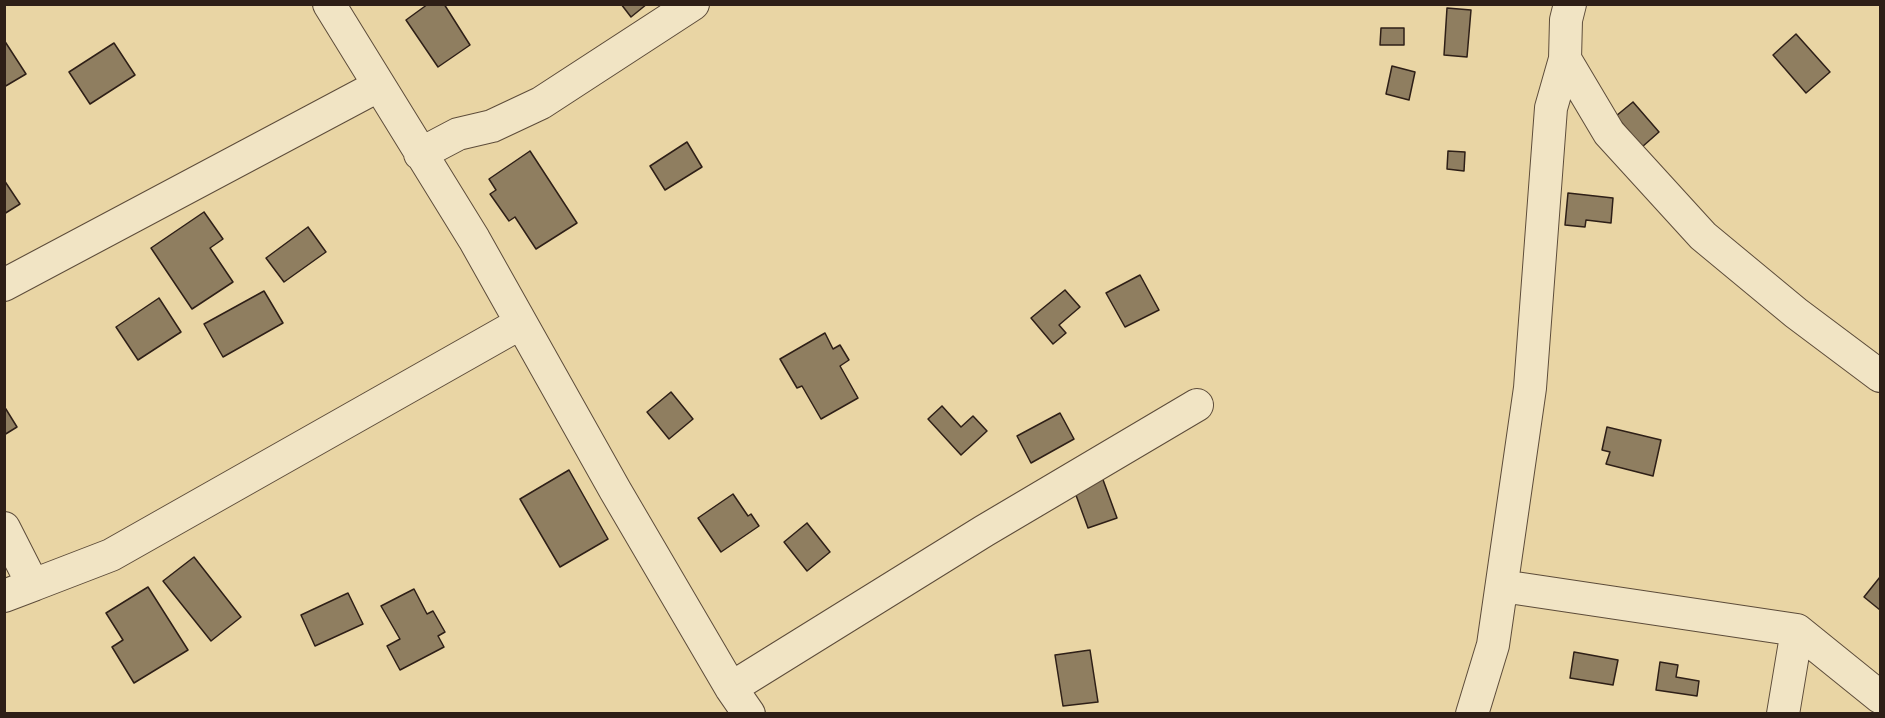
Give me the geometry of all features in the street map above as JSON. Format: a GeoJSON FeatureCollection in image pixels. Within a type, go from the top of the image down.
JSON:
{"type":"FeatureCollection","features":[{"type":"Feature","properties":{"kind":"street"},"geometry":{"type":"LineString","coordinates":[[329,4],[474,239],[520,323],[731,688],[749,714]]}},
{"type":"Feature","properties":{"kind":"street"},"geometry":{"type":"LineString","coordinates":[[420,154],[458,134],[492,126],[541,103],[693,4]]}},
{"type":"Feature","properties":{"kind":"street"},"geometry":{"type":"LineString","coordinates":[[1472,714],[1493,645],[1530,388],[1551,108],[1564,59],[1566,20],[1570,4]]}},
{"type":"Feature","properties":{"kind":"street"},"geometry":{"type":"LineString","coordinates":[[1564,59],[1609,133],[1703,236],[1796,313],[1881,376]]}},
{"type":"Feature","properties":{"kind":"street"},"geometry":{"type":"LineString","coordinates":[[4,285],[378,86]]}},
{"type":"Feature","properties":{"kind":"street"},"geometry":{"type":"LineString","coordinates":[[4,596],[111,555],[520,323]]}},
{"type":"Feature","properties":{"kind":"street"},"geometry":{"type":"LineString","coordinates":[[731,688],[984,531],[1197,405]]}},
{"type":"Feature","properties":{"kind":"street"},"geometry":{"type":"LineString","coordinates":[[4,528],[33,585]]}},
{"type":"Feature","properties":{"kind":"street"},"geometry":{"type":"LineString","coordinates":[[1502,586],[1797,630],[1881,697]]}},
{"type":"Feature","properties":{"kind":"street"},"geometry":{"type":"LineString","coordinates":[[1783,714],[1797,630]]}},
{"type":"Feature","properties":{"kind":"building"},"geometry":{"type":"Polygon","coordinates":[[[428,4],[444,4],[470,45],[438,67],[406,20],[428,4]]]}},
{"type":"Feature","properties":{"kind":"building"},"geometry":{"type":"Polygon","coordinates":[[[621,4],[647,4],[631,17],[621,4]]]}},
{"type":"Feature","properties":{"kind":"building"},"geometry":{"type":"Polygon","coordinates":[[[1447,8],[1471,10],[1467,57],[1444,55],[1447,8]]]}},
{"type":"Feature","properties":{"kind":"building"},"geometry":{"type":"Polygon","coordinates":[[[1381,28],[1404,28],[1404,45],[1380,45],[1381,28]]]}},
{"type":"Feature","properties":{"kind":"building"},"geometry":{"type":"Polygon","coordinates":[[[1796,34],[1830,72],[1806,93],[1773,55],[1796,34]]]}},
{"type":"Feature","properties":{"kind":"building"},"geometry":{"type":"Polygon","coordinates":[[[4,40],[26,74],[4,87],[4,40]]]}},
{"type":"Feature","properties":{"kind":"building"},"geometry":{"type":"Polygon","coordinates":[[[114,43],[135,75],[90,104],[69,72],[114,43]]]}},
{"type":"Feature","properties":{"kind":"building"},"geometry":{"type":"Polygon","coordinates":[[[1392,66],[1415,72],[1409,100],[1386,94],[1392,66]]]}},
{"type":"Feature","properties":{"kind":"building"},"geometry":{"type":"Polygon","coordinates":[[[1633,102],[1659,132],[1642,147],[1616,116],[1633,102]]]}},
{"type":"Feature","properties":{"kind":"building"},"geometry":{"type":"Polygon","coordinates":[[[687,142],[702,167],[665,190],[650,166],[687,142]]]}},
{"type":"Feature","properties":{"kind":"building"},"geometry":{"type":"Polygon","coordinates":[[[530,151],[577,223],[536,249],[515,217],[509,221],[490,194],[496,190],[489,179],[530,151]]]}},
{"type":"Feature","properties":{"kind":"building"},"geometry":{"type":"Polygon","coordinates":[[[1448,151],[1465,152],[1464,171],[1447,169],[1448,151]]]}},
{"type":"Feature","properties":{"kind":"building"},"geometry":{"type":"Polygon","coordinates":[[[4,180],[20,204],[4,214],[4,180]]]}},
{"type":"Feature","properties":{"kind":"building"},"geometry":{"type":"Polygon","coordinates":[[[1568,193],[1613,198],[1611,223],[1586,220],[1585,227],[1565,225],[1568,193]]]}},
{"type":"Feature","properties":{"kind":"building"},"geometry":{"type":"Polygon","coordinates":[[[204,212],[223,239],[210,248],[233,282],[192,309],[151,248],[204,212]]]}},
{"type":"Feature","properties":{"kind":"building"},"geometry":{"type":"Polygon","coordinates":[[[308,227],[326,252],[284,282],[266,258],[308,227]]]}},
{"type":"Feature","properties":{"kind":"building"},"geometry":{"type":"Polygon","coordinates":[[[1140,275],[1159,310],[1125,327],[1106,293],[1140,275]]]}},
{"type":"Feature","properties":{"kind":"building"},"geometry":{"type":"Polygon","coordinates":[[[1065,290],[1080,307],[1059,325],[1066,333],[1053,344],[1031,318],[1065,290]]]}},
{"type":"Feature","properties":{"kind":"building"},"geometry":{"type":"Polygon","coordinates":[[[264,291],[283,323],[223,357],[204,324],[264,291]]]}},
{"type":"Feature","properties":{"kind":"building"},"geometry":{"type":"Polygon","coordinates":[[[159,298],[181,332],[138,360],[116,327],[159,298]]]}},
{"type":"Feature","properties":{"kind":"building"},"geometry":{"type":"Polygon","coordinates":[[[825,333],[833,349],[840,345],[849,360],[840,366],[858,398],[821,419],[802,386],[797,388],[780,359],[825,333]]]}},
{"type":"Feature","properties":{"kind":"building"},"geometry":{"type":"Polygon","coordinates":[[[671,392],[693,419],[669,439],[647,412],[671,392]]]}},
{"type":"Feature","properties":{"kind":"building"},"geometry":{"type":"Polygon","coordinates":[[[4,406],[17,427],[4,435],[4,406]]]}},
{"type":"Feature","properties":{"kind":"building"},"geometry":{"type":"Polygon","coordinates":[[[942,406],[961,427],[973,416],[987,431],[961,455],[928,419],[942,406]]]}},
{"type":"Feature","properties":{"kind":"building"},"geometry":{"type":"Polygon","coordinates":[[[1060,413],[1074,439],[1031,463],[1017,436],[1060,413]]]}},
{"type":"Feature","properties":{"kind":"building"},"geometry":{"type":"Polygon","coordinates":[[[1607,427],[1661,440],[1653,476],[1606,464],[1610,452],[1602,450],[1607,427]]]}},
{"type":"Feature","properties":{"kind":"building"},"geometry":{"type":"Polygon","coordinates":[[[569,470],[608,539],[560,567],[520,499],[569,470]]]}},
{"type":"Feature","properties":{"kind":"building"},"geometry":{"type":"Polygon","coordinates":[[[1102,477],[1117,518],[1088,528],[1073,487],[1102,477]]]}},
{"type":"Feature","properties":{"kind":"building"},"geometry":{"type":"Polygon","coordinates":[[[733,494],[748,516],[751,514],[759,526],[721,552],[698,518],[733,494]]]}},
{"type":"Feature","properties":{"kind":"building"},"geometry":{"type":"Polygon","coordinates":[[[807,523],[830,552],[807,571],[784,542],[807,523]]]}},
{"type":"Feature","properties":{"kind":"building"},"geometry":{"type":"Polygon","coordinates":[[[194,557],[241,617],[211,641],[163,581],[194,557]]]}},
{"type":"Feature","properties":{"kind":"building"},"geometry":{"type":"Polygon","coordinates":[[[1880,577],[1880,610],[1864,597],[1880,577]]]}},
{"type":"Feature","properties":{"kind":"building"},"geometry":{"type":"Polygon","coordinates":[[[148,587],[188,650],[134,683],[112,647],[123,640],[106,613],[148,587]]]}},
{"type":"Feature","properties":{"kind":"building"},"geometry":{"type":"Polygon","coordinates":[[[414,589],[427,614],[433,611],[445,632],[438,636],[444,647],[400,670],[387,646],[400,639],[381,606],[414,589]]]}},
{"type":"Feature","properties":{"kind":"building"},"geometry":{"type":"Polygon","coordinates":[[[348,593],[363,624],[315,646],[301,615],[348,593]]]}},
{"type":"Feature","properties":{"kind":"building"},"geometry":{"type":"Polygon","coordinates":[[[1090,650],[1098,702],[1063,706],[1055,655],[1090,650]]]}},
{"type":"Feature","properties":{"kind":"building"},"geometry":{"type":"Polygon","coordinates":[[[1574,652],[1618,660],[1613,685],[1570,678],[1574,652]]]}},
{"type":"Feature","properties":{"kind":"building"},"geometry":{"type":"Polygon","coordinates":[[[1660,662],[1678,665],[1676,677],[1699,681],[1697,696],[1656,690],[1660,662]]]}}]}
